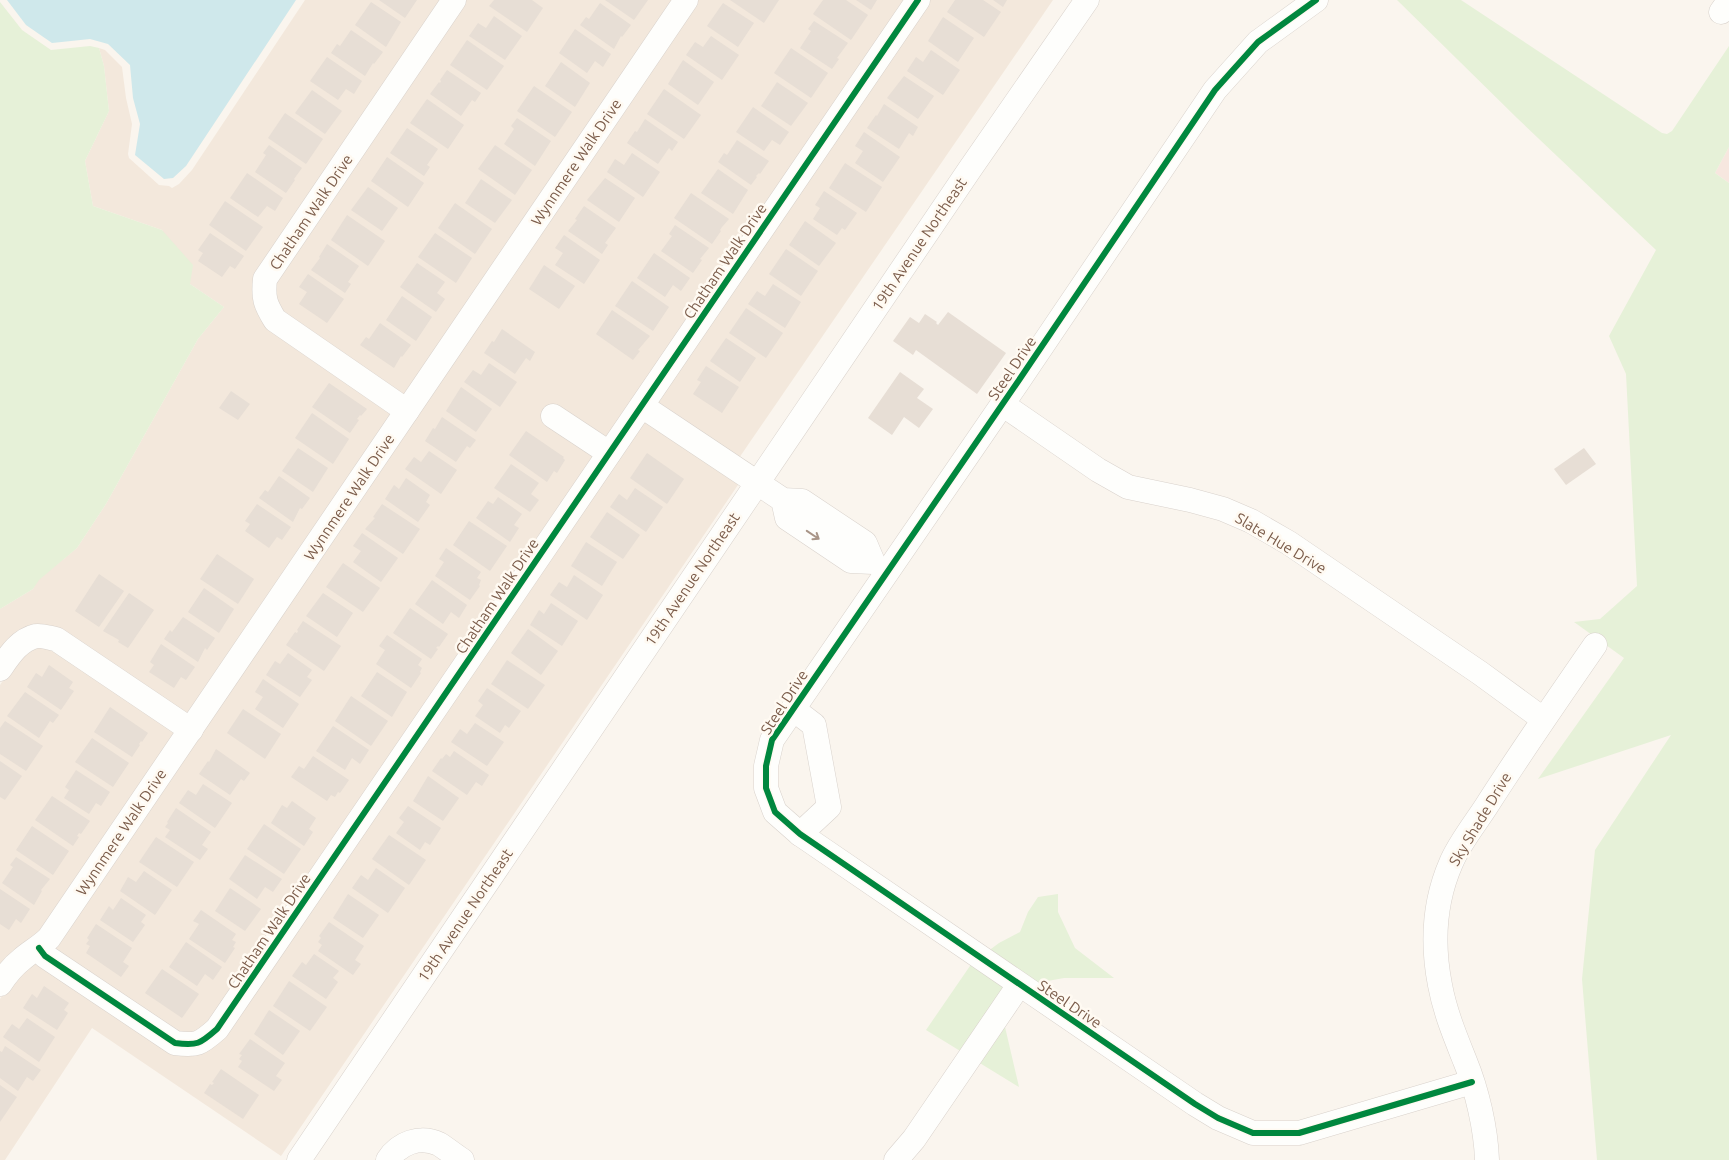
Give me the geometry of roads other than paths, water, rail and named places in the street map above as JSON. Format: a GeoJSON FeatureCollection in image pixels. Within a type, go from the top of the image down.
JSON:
{"type":"FeatureCollection","features":[{"type":"Feature","properties":{"kind":"street","name":"Chatham Walk Drive"},"geometry":{"type":"LineString","coordinates":[[407,411],[275,320],[266,305],[264,293],[265,279],[454,0]]}},
{"type":"Feature","properties":{"kind":"street","name":"Wynnmere Walk Drive"},"geometry":{"type":"LineString","coordinates":[[0,984],[9,971],[22,958],[39,948],[49,938],[686,0]]}},
{"type":"Feature","properties":{"kind":"street","name":"Chatham Walk Drive"},"geometry":{"type":"LineString","coordinates":[[39,948],[45,956],[175,1043],[192,1045],[204,1041],[217,1029],[918,0]]}},
{"type":"Feature","properties":{"kind":"street","name":"19th Avenue Northeast"},"geometry":{"type":"LineString","coordinates":[[299,1160],[970,169],[1087,0]]}},
{"type":"Feature","properties":{"kind":"street","name":"Steel Drive"},"geometry":{"type":"LineString","coordinates":[[1316,0],[1258,42],[1215,90],[1002,404],[880,567],[772,740],[766,766],[766,788],[775,812],[800,834],[1195,1104],[1218,1118],[1253,1133],[1299,1133],[1472,1082]]}},
{"type":"Feature","properties":{"kind":"street","name":"Slate Hue Drive"},"geometry":{"type":"LineString","coordinates":[[1002,404],[1098,470],[1128,487],[1223,509],[1251,521],[1289,543],[1543,719]]}},
{"type":"Feature","properties":{"kind":"street"},"geometry":{"type":"LineString","coordinates":[[642,406],[783,500],[787,518],[851,560],[880,567]]}},
{"type":"Feature","properties":{"kind":"street"},"geometry":{"type":"LineString","coordinates":[[553,416],[610,453]]}},
{"type":"Feature","properties":{"kind":"street"},"geometry":{"type":"LineString","coordinates":[[0,669],[21,643],[37,636],[56,639],[191,730]]}},
{"type":"Feature","properties":{"kind":"street","name":"Sky Shade Drive"},"geometry":{"type":"LineString","coordinates":[[1487,1160],[1478,1104],[1466,1062],[1452,1029],[1440,986],[1435,948],[1438,910],[1451,862],[1543,719],[1595,645]]}},
{"type":"Feature","properties":{"kind":"street"},"geometry":{"type":"LineString","coordinates":[[793,709],[814,725],[828,807],[800,834]]}},
{"type":"Feature","properties":{"kind":"street"},"geometry":{"type":"LineString","coordinates":[[896,1160],[914,1140],[1019,985]]}},
{"type":"Feature","properties":{"kind":"street"},"geometry":{"type":"LineString","coordinates":[[388,1160],[394,1150],[409,1143],[425,1139],[439,1144],[462,1160]]}},
{"type":"Feature","properties":{"kind":"water"},"geometry":{"type":"Polygon","coordinates":[[[7,0],[296,0],[186,166],[173,178],[164,179],[135,155],[140,124],[133,98],[130,65],[108,44],[90,39],[52,43],[26,25],[7,0]]]}}]}
